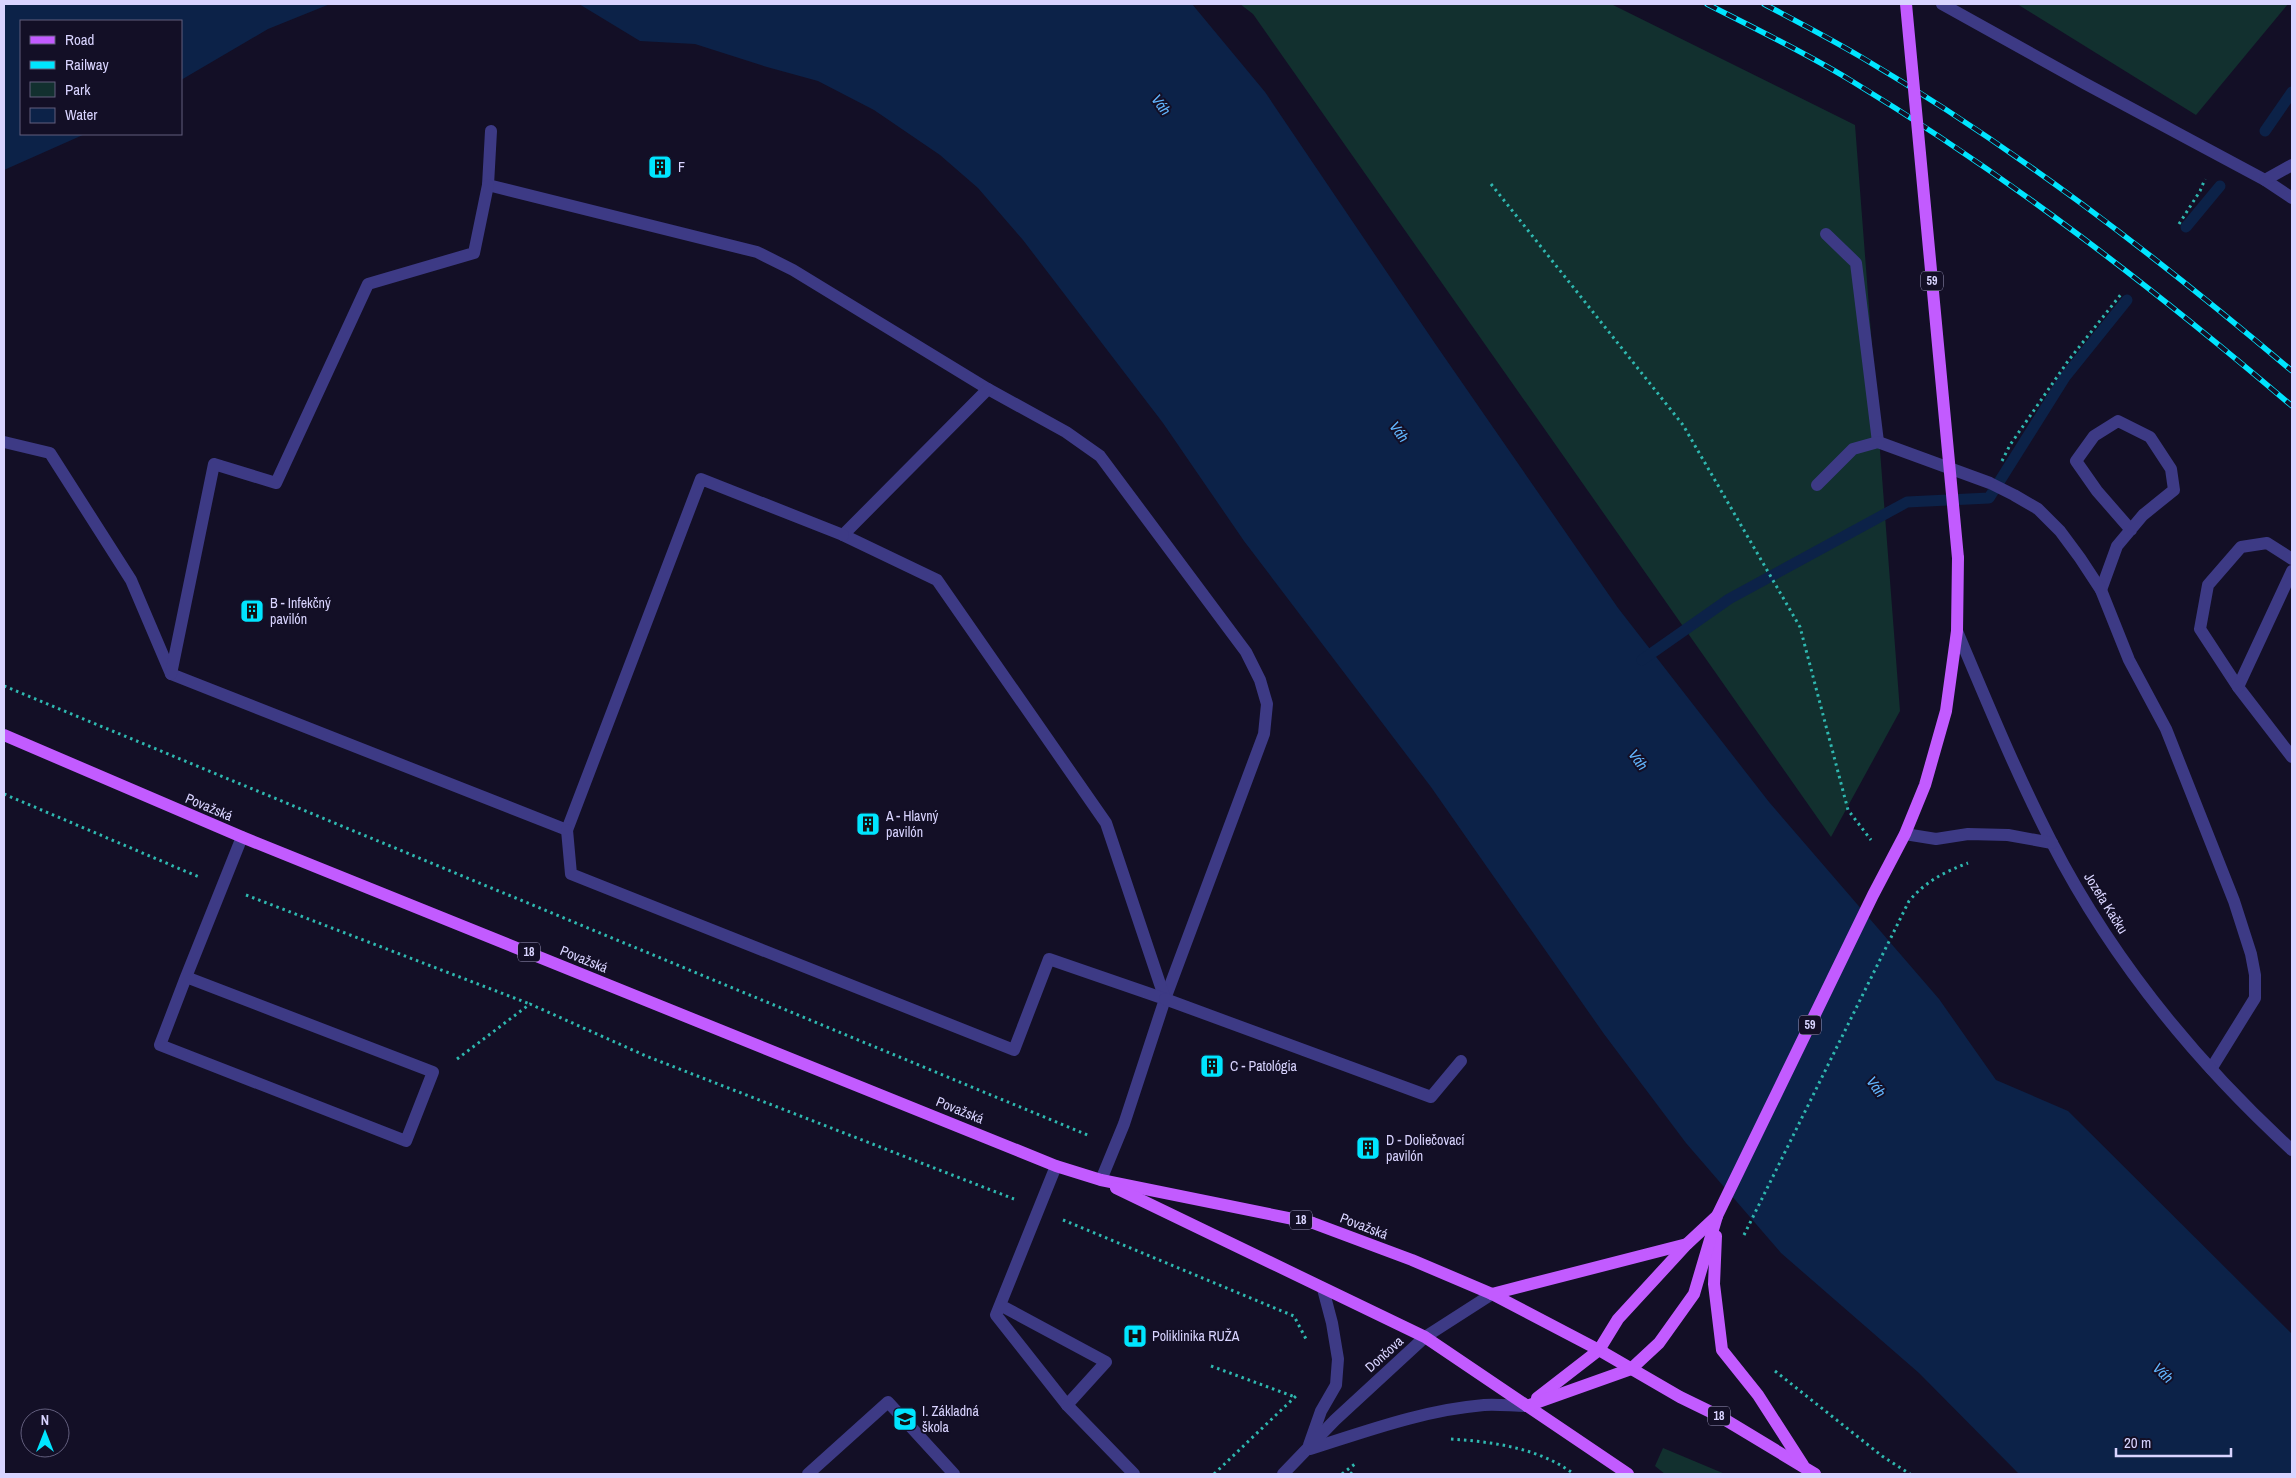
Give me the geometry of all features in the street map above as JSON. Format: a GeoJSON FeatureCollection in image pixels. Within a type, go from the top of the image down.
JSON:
{"type":"FeatureCollection","features":[{"type":"Feature","properties":{"kind":"main road","name":"59"},"geometry":{"type":"LineString","coordinates":[[1717,1216],[1873,895],[1905,834],[1925,785],[1946,711],[1958,631],[1958,558],[1906,4]]}},
{"type":"Feature","properties":{"kind":"main road","name":"Považská"},"geometry":{"type":"LineString","coordinates":[[4,735],[242,837],[1056,1166],[1101,1180],[1313,1223],[1492,1294],[1599,1350]]}},
{"type":"Feature","properties":{"kind":"main road","name":"Považská"},"geometry":{"type":"LineString","coordinates":[[1101,1180],[1425,1337],[1527,1406]]}},
{"type":"Feature","properties":{"kind":"main road"},"geometry":{"type":"LineString","coordinates":[[1527,1406],[1599,1350],[1618,1319],[1687,1244],[1717,1216]]}},
{"type":"Feature","properties":{"kind":"main road"},"geometry":{"type":"LineString","coordinates":[[1527,1406],[1631,1368],[1659,1343],[1694,1294],[1717,1216]]}},
{"type":"Feature","properties":{"kind":"main road"},"geometry":{"type":"LineString","coordinates":[[1717,1216],[1714,1284],[1722,1350],[1758,1395],[1804,1467]]}},
{"type":"Feature","properties":{"kind":"main road"},"geometry":{"type":"LineString","coordinates":[[1492,1294],[1687,1244]]}},
{"type":"Feature","properties":{"kind":"main road","name":"18"},"geometry":{"type":"LineString","coordinates":[[1599,1350],[1680,1397],[1719,1416],[1815,1474]]}},
{"type":"Feature","properties":{"kind":"main road","name":"18"},"geometry":{"type":"LineString","coordinates":[[1527,1406],[1628,1474]]}},
{"type":"Feature","properties":{"kind":"street"},"geometry":{"type":"LineString","coordinates":[[1942,4],[2265,180],[2292,198]]}},
{"type":"Feature","properties":{"kind":"street"},"geometry":{"type":"LineString","coordinates":[[171,674],[214,464],[276,483],[368,284],[474,253],[488,184],[491,131]]}},
{"type":"Feature","properties":{"kind":"street"},"geometry":{"type":"LineString","coordinates":[[2265,180],[2292,165]]}},
{"type":"Feature","properties":{"kind":"street"},"geometry":{"type":"LineString","coordinates":[[488,184],[757,252],[793,270],[988,389],[1066,432],[1100,456],[1246,652],[1260,680],[1267,704],[1264,734],[1165,999],[1116,1146],[1101,1180]]}},
{"type":"Feature","properties":{"kind":"street"},"geometry":{"type":"LineString","coordinates":[[1826,234],[1856,263],[1878,442]]}},
{"type":"Feature","properties":{"kind":"street"},"geometry":{"type":"LineString","coordinates":[[844,535],[988,389]]}},
{"type":"Feature","properties":{"kind":"street"},"geometry":{"type":"LineString","coordinates":[[2101,590],[2117,546],[2131,530],[2143,515],[2174,490],[2171,469],[2150,437],[2118,421],[2094,436],[2076,461],[2097,491],[2131,530]]}},
{"type":"Feature","properties":{"kind":"street"},"geometry":{"type":"LineString","coordinates":[[4,442],[50,453],[131,580],[171,674],[567,830]]}},
{"type":"Feature","properties":{"kind":"street"},"geometry":{"type":"LineString","coordinates":[[1817,485],[1853,449],[1878,442],[1990,483],[2038,509],[2060,531],[2101,590],[2129,660],[2169,738],[2234,901],[2251,954],[2255,975],[2255,998],[2210,1069]]}},
{"type":"Feature","properties":{"kind":"street"},"geometry":{"type":"LineString","coordinates":[[1165,999],[1106,823],[937,580],[844,535],[701,479],[567,830],[571,874],[1014,1050],[1049,959],[1165,999],[1431,1097],[1461,1061]]}},
{"type":"Feature","properties":{"kind":"street"},"geometry":{"type":"LineString","coordinates":[[2292,560],[2267,543],[2241,547],[2208,584],[2200,629],[2238,687],[2292,757]]}},
{"type":"Feature","properties":{"kind":"street"},"geometry":{"type":"LineString","coordinates":[[2238,687],[2292,571]]}},
{"type":"Feature","properties":{"kind":"street","name":"Jozefa Kačku"},"geometry":{"type":"LineString","coordinates":[[1958,631],[2013,763],[2052,843],[2095,917],[2134,976],[2179,1034],[2259,1120],[2292,1150]]}},
{"type":"Feature","properties":{"kind":"street"},"geometry":{"type":"LineString","coordinates":[[1905,834],[1936,839],[1968,834],[2008,835],[2052,843]]}},
{"type":"Feature","properties":{"kind":"street"},"geometry":{"type":"LineString","coordinates":[[186,977],[433,1072],[406,1141],[160,1045],[186,977],[242,837]]}},
{"type":"Feature","properties":{"kind":"street"},"geometry":{"type":"LineString","coordinates":[[1056,1166],[996,1315],[1067,1405],[1134,1474]]}},
{"type":"Feature","properties":{"kind":"street","name":"Dončova"},"geometry":{"type":"LineString","coordinates":[[1307,1450],[1321,1411],[1336,1384],[1338,1359],[1332,1323],[1323,1288]]}},
{"type":"Feature","properties":{"kind":"street","name":"Dončova"},"geometry":{"type":"LineString","coordinates":[[1283,1474],[1335,1420],[1425,1337],[1492,1294]]}},
{"type":"Feature","properties":{"kind":"street"},"geometry":{"type":"LineString","coordinates":[[1000,1305],[1106,1362],[1067,1405]]}},
{"type":"Feature","properties":{"kind":"street"},"geometry":{"type":"LineString","coordinates":[[808,1474],[888,1402],[954,1474]]}},
{"type":"Feature","properties":{"kind":"street"},"geometry":{"type":"LineString","coordinates":[[1307,1450],[1401,1420],[1446,1410],[1486,1405],[1527,1406]]}},
{"type":"Feature","properties":{"kind":"path"},"geometry":{"type":"LineString","coordinates":[[2179,224],[2200,191],[2213,152]]}},
{"type":"Feature","properties":{"kind":"path"},"geometry":{"type":"LineString","coordinates":[[1491,184],[1682,424],[1800,627],[1848,810],[1890,864]]}},
{"type":"Feature","properties":{"kind":"path"},"geometry":{"type":"LineString","coordinates":[[1990,483],[2010,445],[2068,360],[2122,293]]}},
{"type":"Feature","properties":{"kind":"path"},"geometry":{"type":"LineString","coordinates":[[4,686],[1116,1146]]}},
{"type":"Feature","properties":{"kind":"path"},"geometry":{"type":"LineString","coordinates":[[4,794],[222,886],[530,1004],[646,1056],[1039,1209],[1294,1316],[1308,1342]]}},
{"type":"Feature","properties":{"kind":"path"},"geometry":{"type":"LineString","coordinates":[[1741,1242],[1909,901],[1921,887],[1950,869],[1968,863],[1976,863]]}},
{"type":"Feature","properties":{"kind":"path"},"geometry":{"type":"LineString","coordinates":[[433,1072],[453,1062],[530,1004]]}},
{"type":"Feature","properties":{"kind":"path"},"geometry":{"type":"LineString","coordinates":[[1211,1366],[1295,1397]]}},
{"type":"Feature","properties":{"kind":"path"},"geometry":{"type":"LineString","coordinates":[[1771,1367],[1882,1456],[1910,1474]]}},
{"type":"Feature","properties":{"kind":"path"},"geometry":{"type":"LineString","coordinates":[[1214,1474],[1301,1391]]}},
{"type":"Feature","properties":{"kind":"path"},"geometry":{"type":"LineString","coordinates":[[1448,1438],[1496,1442],[1532,1453],[1574,1474]]}},
{"type":"Feature","properties":{"kind":"path"},"geometry":{"type":"LineString","coordinates":[[1342,1474],[1360,1461]]}},
{"type":"Feature","properties":{"kind":"path"},"geometry":{"type":"LineString","coordinates":[[1347,1470],[1352,1474]]}},
{"type":"Feature","properties":{"kind":"green space"},"geometry":{"type":"Polygon","coordinates":[[[1240,4],[1611,4],[1855,125],[1900,711],[1831,837],[1253,14],[1240,4]]]}},
{"type":"Feature","properties":{"kind":"green space"},"geometry":{"type":"Polygon","coordinates":[[[2017,4],[2288,4],[2196,115],[2017,4]]]}},
{"type":"Feature","properties":{"kind":"green space"},"geometry":{"type":"Polygon","coordinates":[[[1663,1448],[1725,1474],[1665,1474],[1655,1466],[1663,1448]]]}},
{"type":"Feature","properties":{"kind":"water"},"geometry":{"type":"Polygon","coordinates":[[[4,4],[330,4],[268,29],[182,79],[182,20],[20,20],[20,135],[83,135],[4,170],[4,4]]]}},
{"type":"Feature","properties":{"kind":"water","name":"Váh"},"geometry":{"type":"Polygon","coordinates":[[[579,4],[1192,4],[1265,92],[1436,345],[1618,608],[1769,802],[1939,999],[1996,1080],[2068,1111],[2292,1334],[2292,1474],[2019,1474],[1919,1373],[1781,1253],[1686,1143],[1604,1034],[1431,787],[1244,541],[1163,423],[1023,240],[978,188],[940,155],[874,110],[818,81],[695,44],[640,41],[579,4]]]}},
{"type":"Feature","properties":{"kind":"waterway"},"geometry":{"type":"LineString","coordinates":[[2265,131],[2292,92]]}},
{"type":"Feature","properties":{"kind":"waterway"},"geometry":{"type":"LineString","coordinates":[[2186,227],[2220,186]]}},
{"type":"Feature","properties":{"kind":"waterway"},"geometry":{"type":"LineString","coordinates":[[1642,660],[1729,599],[1907,502],[1989,498],[2065,377],[2127,300]]}},
{"type":"Feature","properties":{"kind":"railway"},"geometry":{"type":"LineString","coordinates":[[1707,4],[1779,40],[1833,70],[1966,154],[2132,276],[2292,406]]}},
{"type":"Feature","properties":{"kind":"railway"},"geometry":{"type":"LineString","coordinates":[[1764,4],[1849,50],[1918,92],[2029,166],[2189,286],[2292,371]]}},
{"type":"Feature","properties":{"kind":"place","name":"F"},"geometry":{"type":"Point","coordinates":[660,167]}},
{"type":"Feature","properties":{"kind":"place","name":"B - Infekčný pavilón"},"geometry":{"type":"Point","coordinates":[252,611]}},
{"type":"Feature","properties":{"kind":"place","name":"A - Hlavný pavilón"},"geometry":{"type":"Point","coordinates":[868,824]}},
{"type":"Feature","properties":{"kind":"place","name":"C - Patológia"},"geometry":{"type":"Point","coordinates":[1212,1066]}},
{"type":"Feature","properties":{"kind":"place","name":"D - Doliečovací pavilón"},"geometry":{"type":"Point","coordinates":[1368,1148]}},
{"type":"Feature","properties":{"kind":"place","name":"Poliklinika RUŽA"},"geometry":{"type":"Point","coordinates":[1135,1336]}},
{"type":"Feature","properties":{"kind":"place","name":"I. Základná škola"},"geometry":{"type":"Point","coordinates":[905,1419]}}]}
